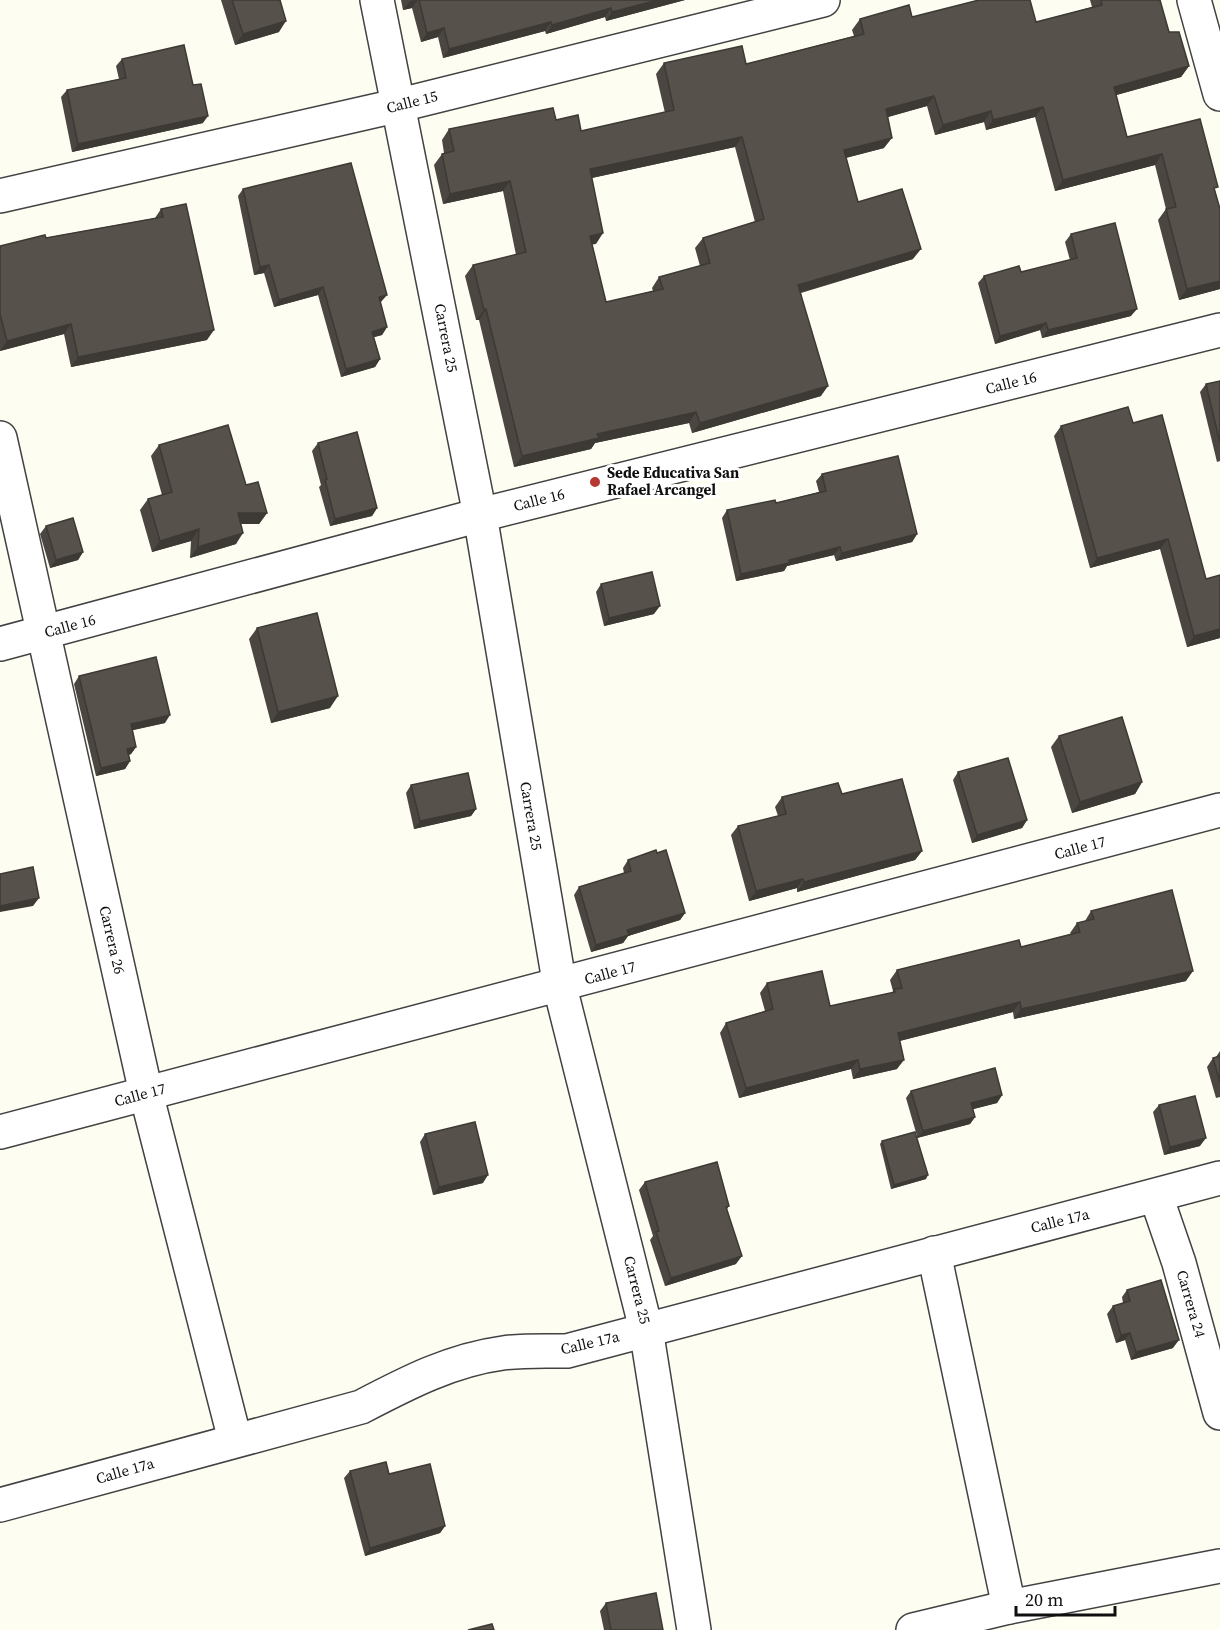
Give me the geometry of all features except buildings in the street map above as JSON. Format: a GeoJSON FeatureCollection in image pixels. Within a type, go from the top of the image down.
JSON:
{"type":"FeatureCollection","features":[{"type":"Feature","properties":{"kind":"street","name":"Carrera 25"},"geometry":{"type":"LineString","coordinates":[[377,0],[400,105],[480,514],[560,987],[646,1329],[694,1630]]}},
{"type":"Feature","properties":{"kind":"street","name":"Calle 15"},"geometry":{"type":"LineString","coordinates":[[0,196],[400,105],[823,0]]}},
{"type":"Feature","properties":{"kind":"street"},"geometry":{"type":"LineString","coordinates":[[1194,0],[1220,94]]}},
{"type":"Feature","properties":{"kind":"street","name":"Calle 16"},"geometry":{"type":"LineString","coordinates":[[0,644],[480,514],[1220,330]]}},
{"type":"Feature","properties":{"kind":"street","name":"Carrera 26"},"geometry":{"type":"LineString","coordinates":[[0,438],[146,1093],[235,1440]]}},
{"type":"Feature","properties":{"kind":"street","name":"Calle 17"},"geometry":{"type":"LineString","coordinates":[[0,1132],[560,987],[1220,810]]}},
{"type":"Feature","properties":{"kind":"street","name":"Calle 17a"},"geometry":{"type":"LineString","coordinates":[[0,1505],[361,1407],[405,1383],[453,1363],[504,1352],[567,1351],[1220,1178]]}},
{"type":"Feature","properties":{"kind":"street","name":"Carrera 24"},"geometry":{"type":"LineString","coordinates":[[1156,1196],[1179,1263],[1220,1413]]}},
{"type":"Feature","properties":{"kind":"street"},"geometry":{"type":"LineString","coordinates":[[934,1253],[1009,1607]]}},
{"type":"Feature","properties":{"kind":"street"},"geometry":{"type":"LineString","coordinates":[[913,1630],[1009,1607],[1220,1566]]}},
{"type":"Feature","properties":{"kind":"place","name":"Sede Educativa San Rafael Arcangel"},"geometry":{"type":"Point","coordinates":[595,482]}}]}
